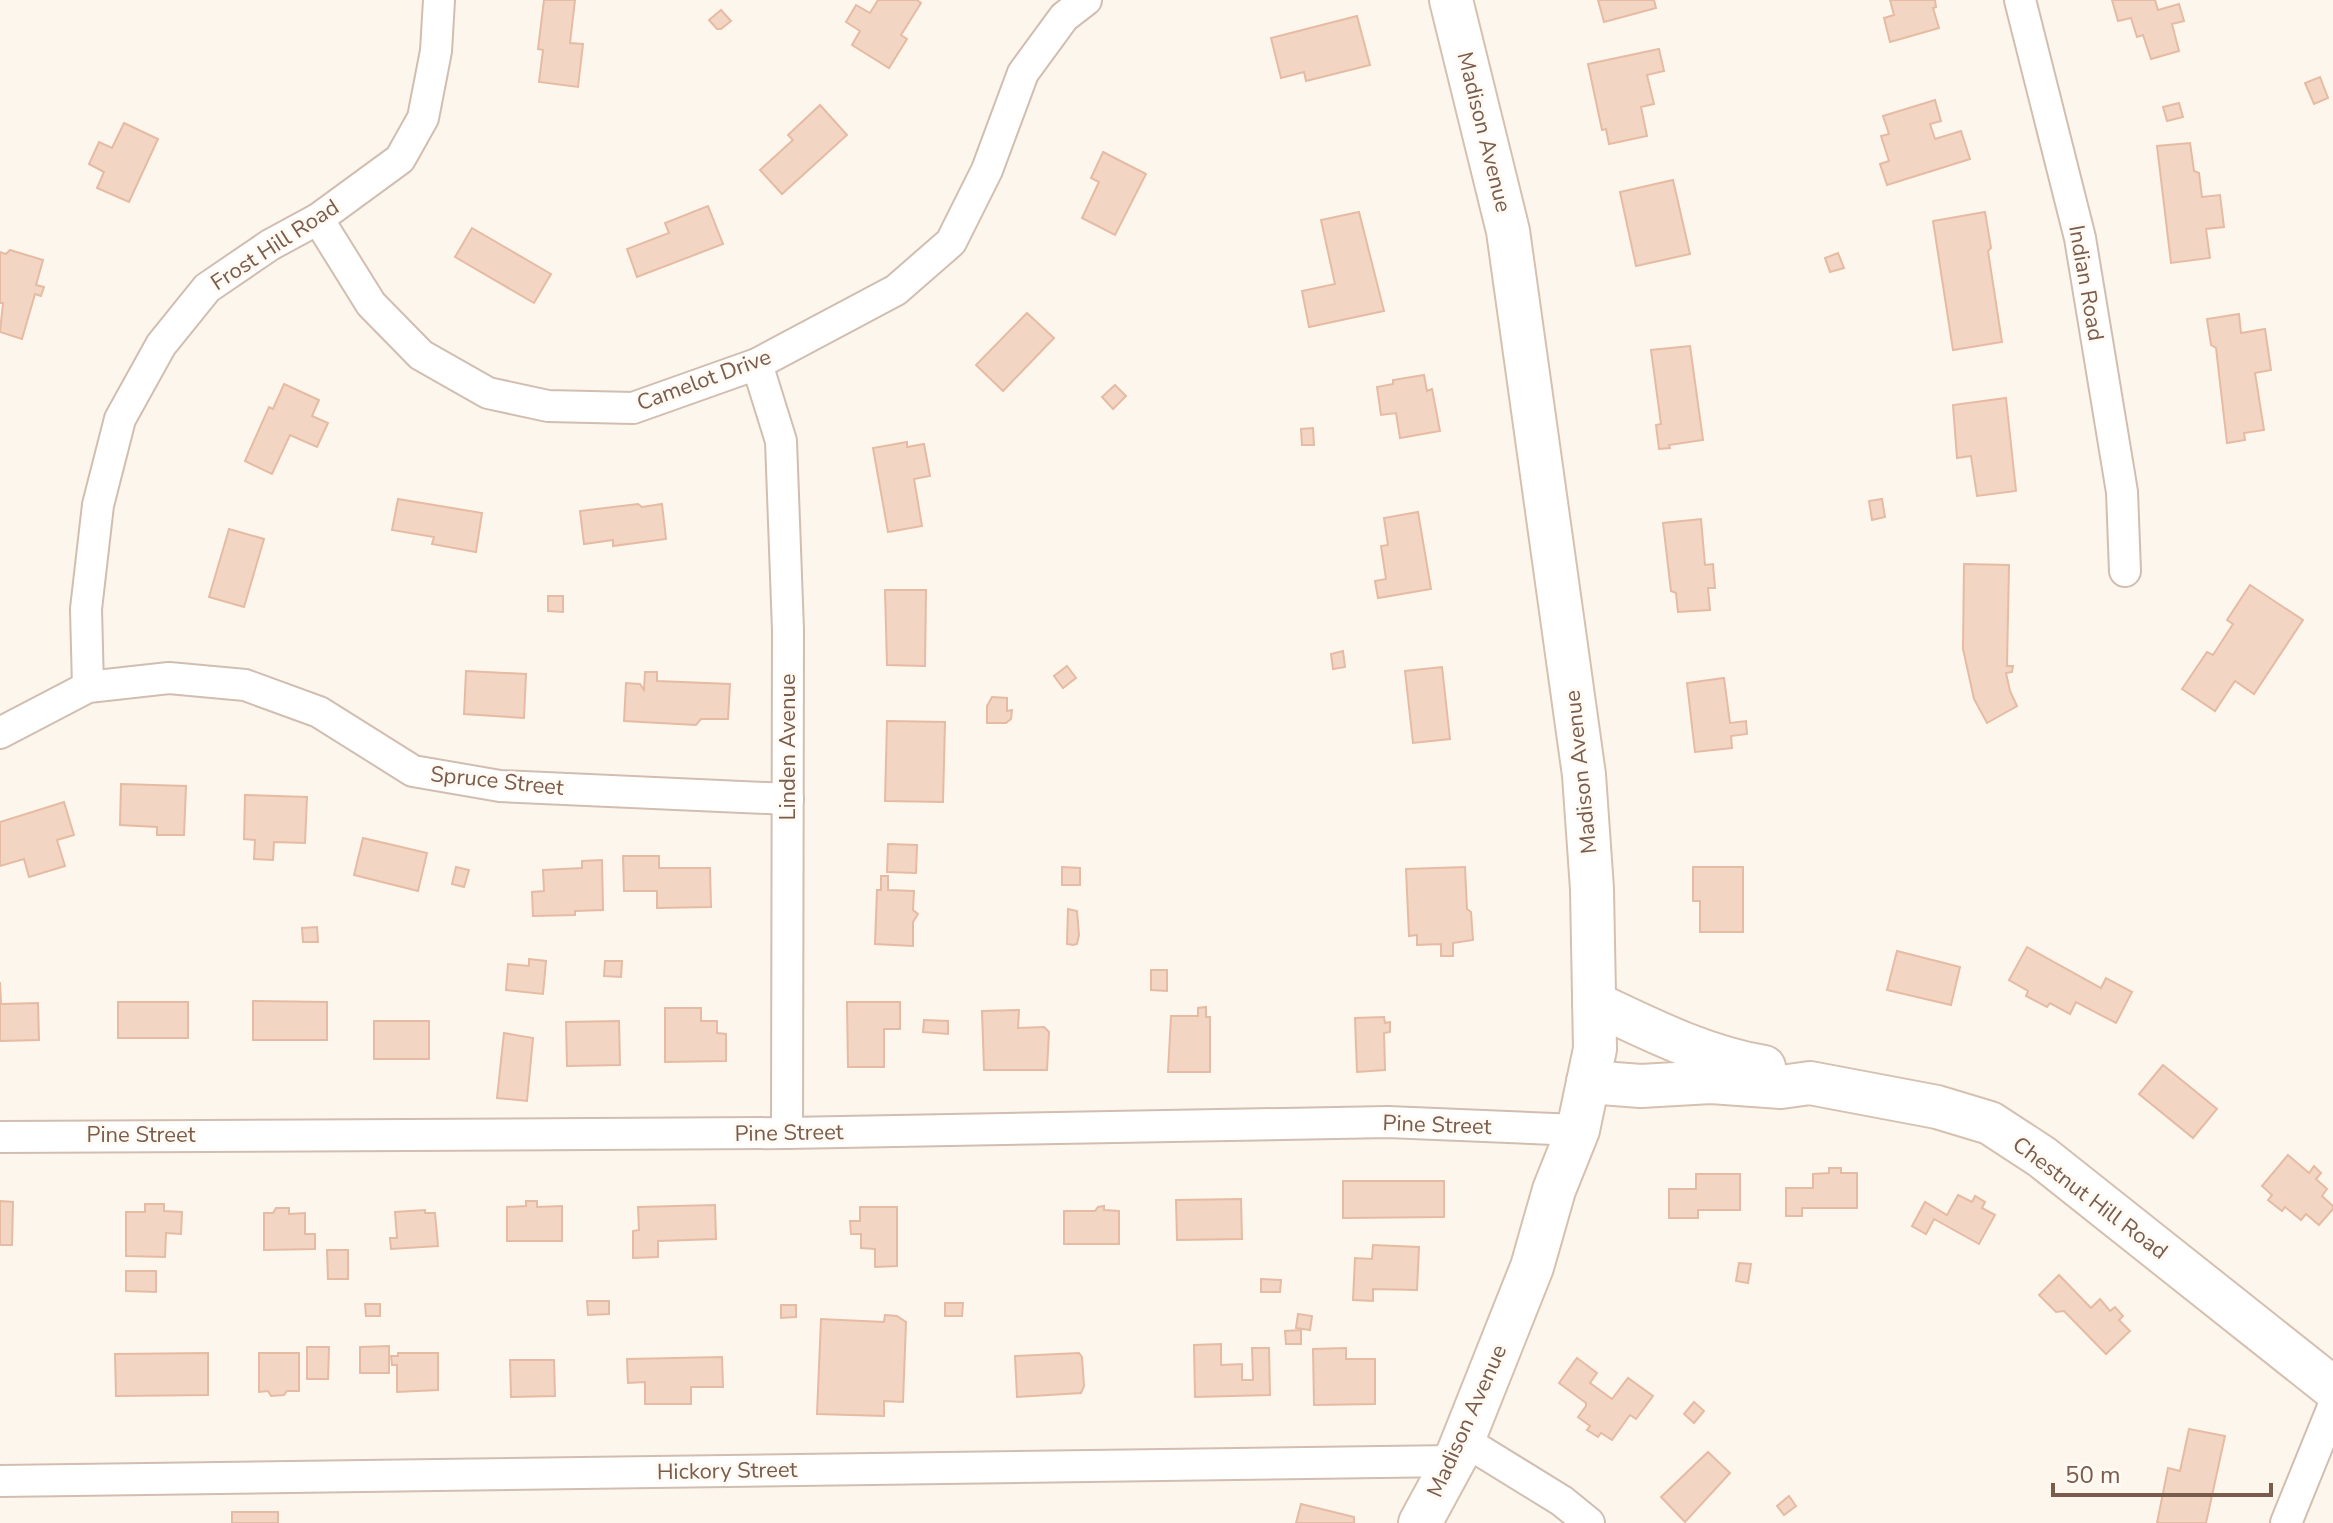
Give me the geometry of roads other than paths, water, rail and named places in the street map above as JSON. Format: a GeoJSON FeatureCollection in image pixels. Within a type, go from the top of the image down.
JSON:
{"type":"FeatureCollection","features":[{"type":"Feature","properties":{"kind":"street","name":"Frost Hill Road"},"geometry":{"type":"LineString","coordinates":[[88,687],[86,609],[97,520],[120,419],[161,345],[207,288],[270,245],[318,219],[400,159],[423,118],[436,51],[439,0]]}},
{"type":"Feature","properties":{"kind":"street","name":"Camelot Drive"},"geometry":{"type":"LineString","coordinates":[[318,219],[371,304],[421,355],[488,393],[548,406],[633,408],[757,364],[896,290],[951,242],[987,170],[1023,73],[1064,17],[1086,0]]}},
{"type":"Feature","properties":{"kind":"street","name":"Madison Avenue"},"geometry":{"type":"LineString","coordinates":[[1420,1523],[1458,1450],[1532,1267],[1554,1190],[1578,1130],[1595,1049],[1592,889],[1584,775],[1508,231],[1451,0]]}},
{"type":"Feature","properties":{"kind":"street","name":"Indian Road"},"geometry":{"type":"LineString","coordinates":[[2020,0],[2080,238],[2122,492],[2125,571]]}},
{"type":"Feature","properties":{"kind":"street","name":"Linden Avenue"},"geometry":{"type":"LineString","coordinates":[[757,364],[781,441],[788,630],[787,1133]]}},
{"type":"Feature","properties":{"kind":"street","name":"Spruce Street"},"geometry":{"type":"LineString","coordinates":[[0,733],[88,687],[169,678],[245,685],[319,712],[413,771],[500,786],[788,799]]}},
{"type":"Feature","properties":{"kind":"street","name":"Chestnut Hill Road"},"geometry":{"type":"LineString","coordinates":[[1594,1003],[1676,1041],[1746,1064],[1780,1070],[1810,1083],[1937,1107],[1990,1123],[2042,1157],[2333,1388]]}},
{"type":"Feature","properties":{"kind":"street","name":"Chestnut Hill Road"},"geometry":{"type":"LineString","coordinates":[[1588,1082],[1641,1086],[1711,1082],[1781,1087],[1810,1083]]}},
{"type":"Feature","properties":{"kind":"street","name":"Pine Street"},"geometry":{"type":"LineString","coordinates":[[0,1137],[787,1133],[1388,1122],[1578,1130]]}},
{"type":"Feature","properties":{"kind":"street"},"geometry":{"type":"LineString","coordinates":[[2286,1523],[2333,1407]]}},
{"type":"Feature","properties":{"kind":"street","name":"Hickory Street"},"geometry":{"type":"LineString","coordinates":[[0,1481],[1458,1450]]}},
{"type":"Feature","properties":{"kind":"street"},"geometry":{"type":"LineString","coordinates":[[1458,1450],[1562,1501],[1589,1523]]}}]}
